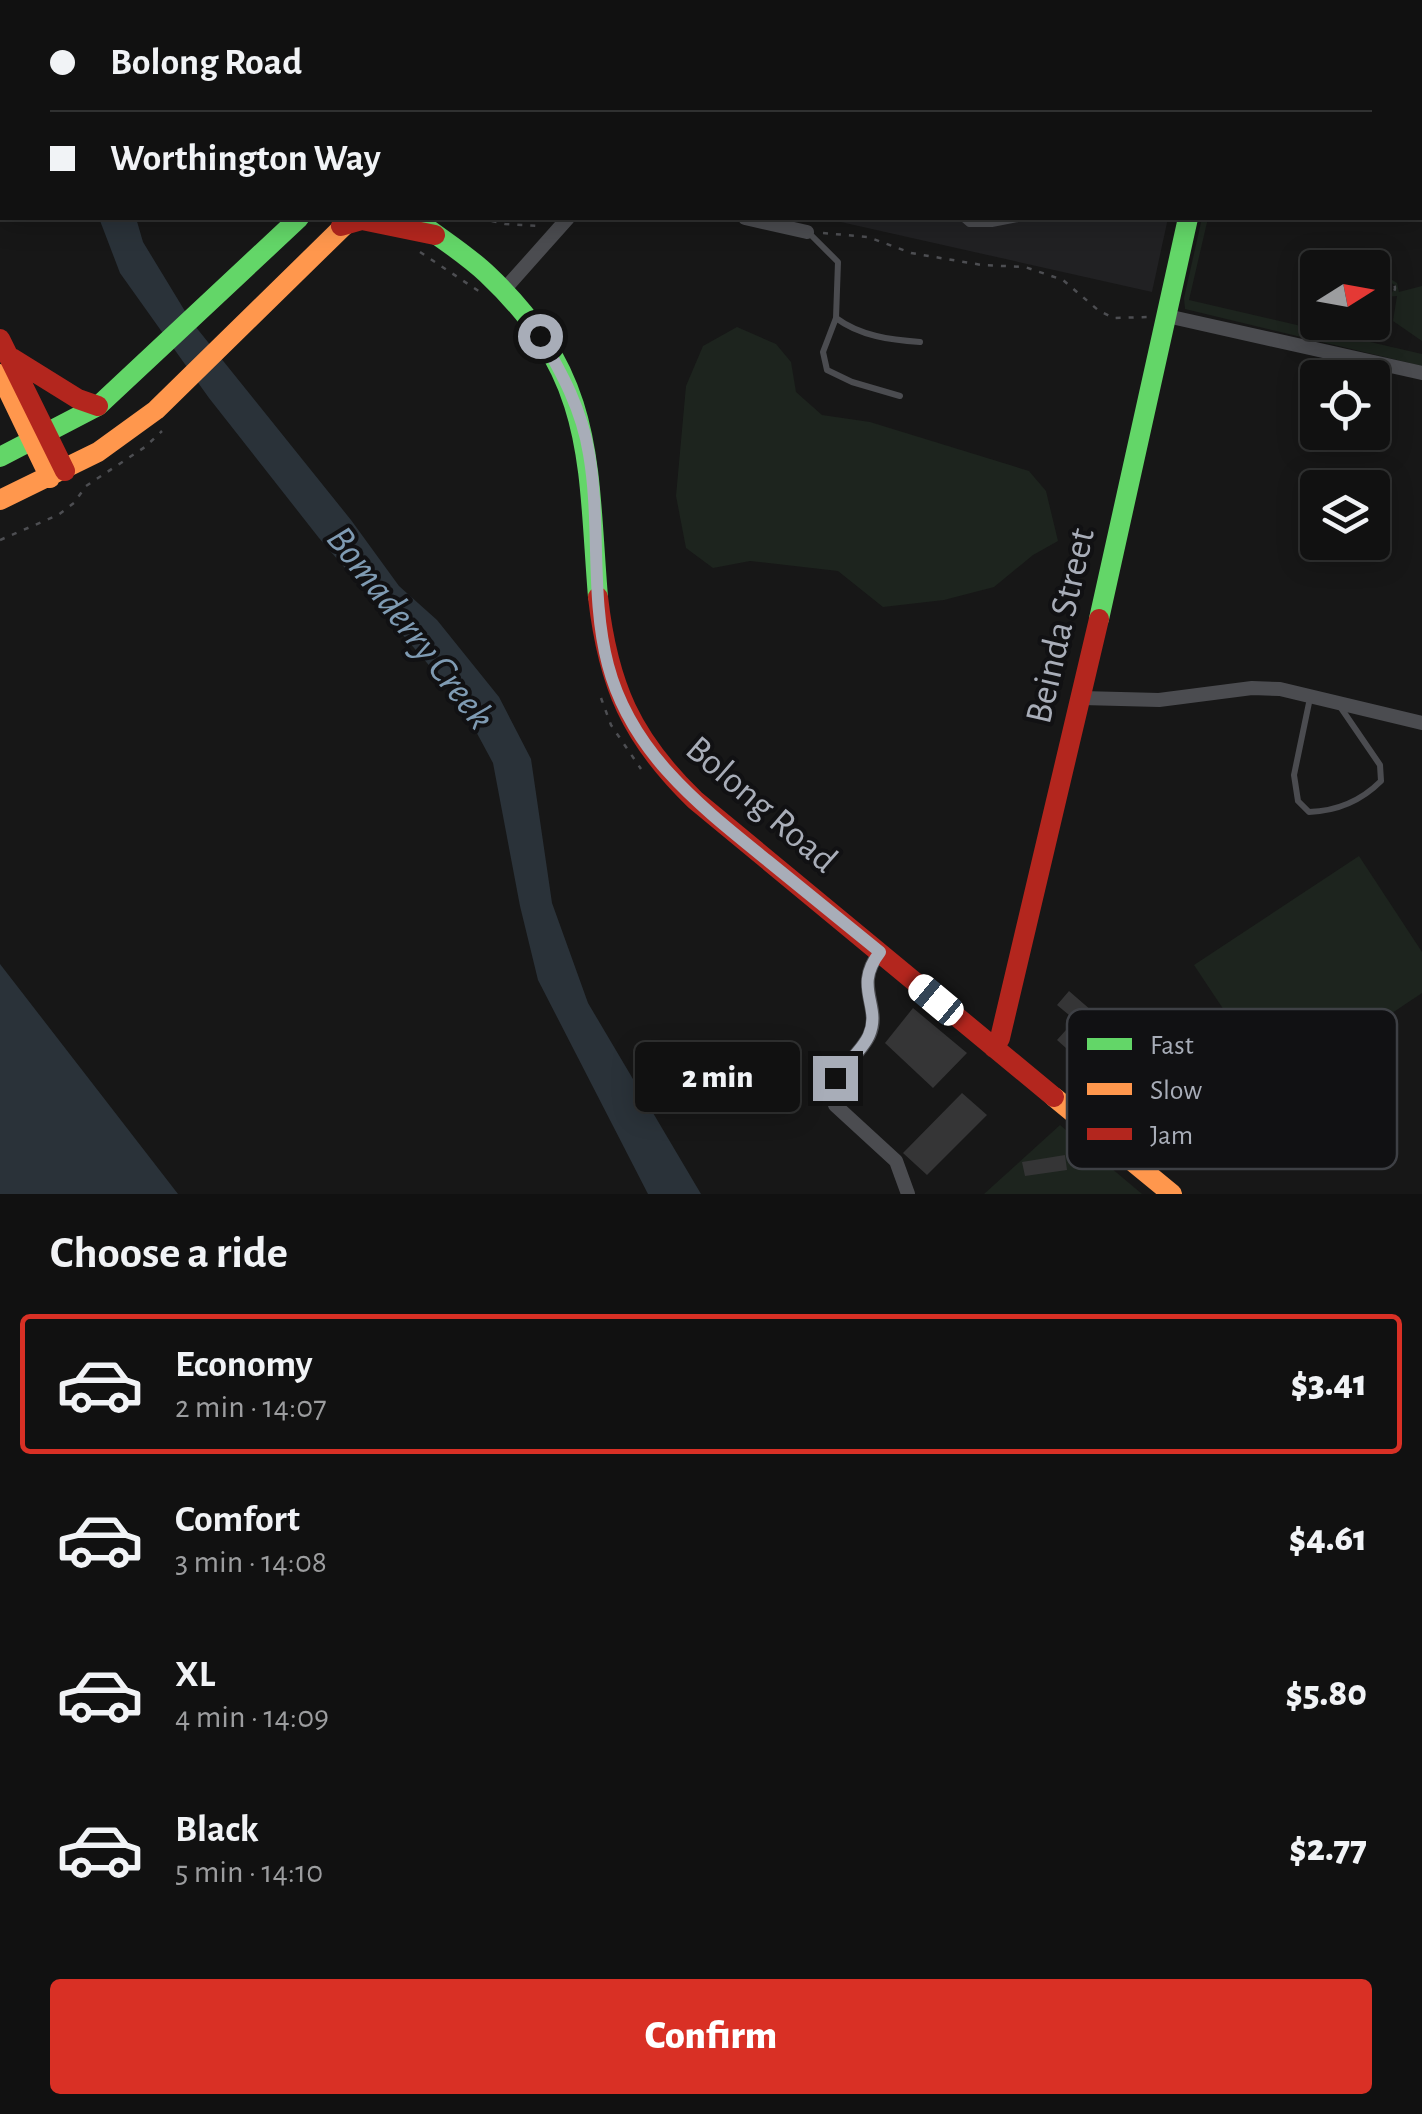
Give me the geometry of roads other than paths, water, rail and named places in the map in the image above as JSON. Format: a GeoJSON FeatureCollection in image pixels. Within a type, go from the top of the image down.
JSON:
{"type":"FeatureCollection","features":[{"type":"Feature","properties":{"kind":"main road"},"geometry":{"type":"LineString","coordinates":[[0,457],[98,406],[297,220]]}},
{"type":"Feature","properties":{"kind":"main road"},"geometry":{"type":"LineString","coordinates":[[0,500],[98,452],[183,386],[346,222],[362,220],[439,232]]}},
{"type":"Feature","properties":{"kind":"main road","name":"Beinda Street"},"geometry":{"type":"LineString","coordinates":[[994,1048],[1000,1038],[1082,698],[1188,220]]}},
{"type":"Feature","properties":{"kind":"main road","name":"Bolong Road"},"geometry":{"type":"LineString","coordinates":[[439,232],[495,294],[524,313],[561,371],[584,431],[594,498],[602,630],[608,664],[634,727],[660,766],[694,800],[1067,1108]]}},
{"type":"Feature","properties":{"kind":"main road"},"geometry":{"type":"LineString","coordinates":[[4,357],[78,399],[98,406]]}},
{"type":"Feature","properties":{"kind":"main road"},"geometry":{"type":"LineString","coordinates":[[4,357],[57,474]]}},
{"type":"Feature","properties":{"kind":"main road","name":"Bolong Road"},"geometry":{"type":"LineString","coordinates":[[1142,1169],[1172,1194]]}},
{"type":"Feature","properties":{"kind":"street"},"geometry":{"type":"LineString","coordinates":[[495,294],[566,220]]}},
{"type":"Feature","properties":{"kind":"street"},"geometry":{"type":"LineString","coordinates":[[754,220],[807,232]]}},
{"type":"Feature","properties":{"kind":"street"},"geometry":{"type":"LineString","coordinates":[[1167,316],[1422,374]]}},
{"type":"Feature","properties":{"kind":"street"},"geometry":{"type":"LineString","coordinates":[[1082,698],[1159,700],[1252,688],[1280,689],[1422,723]]}},
{"type":"Feature","properties":{"kind":"street"},"geometry":{"type":"LineString","coordinates":[[880,952],[866,977],[872,1020],[869,1036],[830,1088],[835,1105],[896,1161],[908,1194]]}},
{"type":"Feature","properties":{"kind":"lane"},"geometry":{"type":"LineString","coordinates":[[964,220],[969,224],[1013,220]]}},
{"type":"Feature","properties":{"kind":"lane"},"geometry":{"type":"LineString","coordinates":[[807,232],[838,262],[836,318],[823,352],[827,370],[900,396]]}},
{"type":"Feature","properties":{"kind":"lane"},"geometry":{"type":"LineString","coordinates":[[836,318],[852,330],[920,342]]}},
{"type":"Feature","properties":{"kind":"lane"},"geometry":{"type":"LineString","coordinates":[[1310,695],[1294,776],[1298,800],[1309,812],[1330,811],[1367,796],[1381,781],[1380,765],[1338,703]]}},
{"type":"Feature","properties":{"kind":"water","name":"Bomaderry Creek"},"geometry":{"type":"Polygon","coordinates":[[[100,220],[137,220],[143,242],[191,321],[399,586],[437,620],[499,697],[531,759],[552,903],[588,1003],[701,1194],[648,1194],[538,980],[493,763],[459,700],[319,538],[209,398],[120,273],[100,220]]]}},
{"type":"Feature","properties":{"kind":"water"},"geometry":{"type":"Polygon","coordinates":[[[0,964],[178,1194],[0,1194],[0,964]]]}}]}
